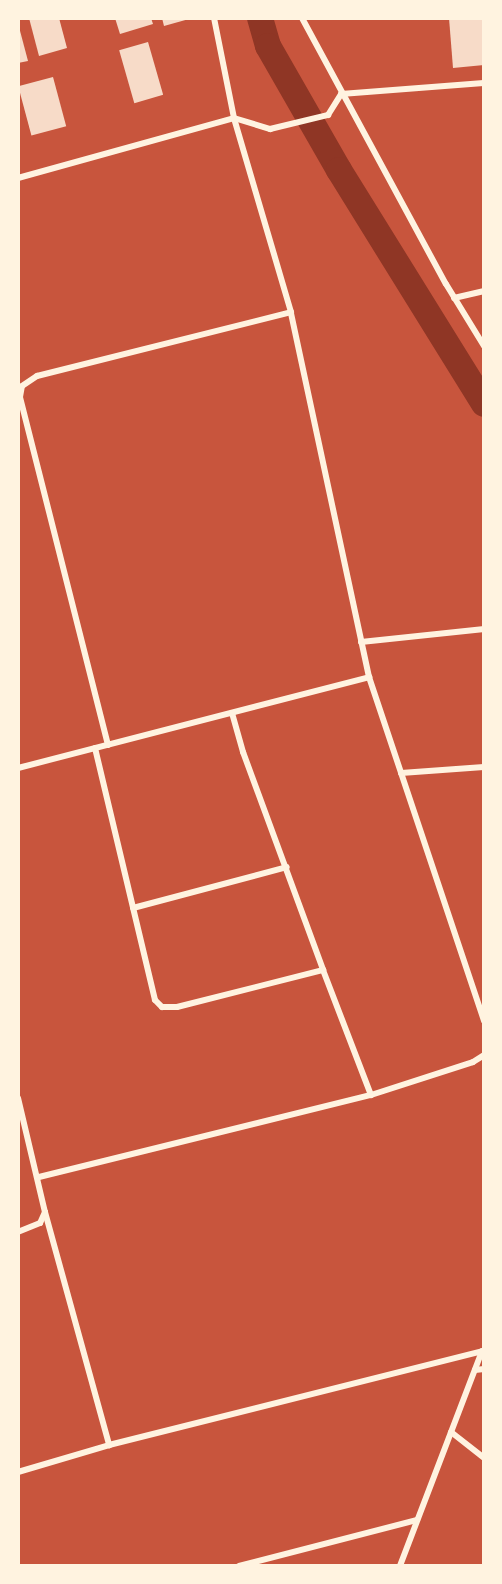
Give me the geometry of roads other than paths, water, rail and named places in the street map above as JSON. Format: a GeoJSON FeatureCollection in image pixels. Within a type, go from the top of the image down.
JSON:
{"type":"FeatureCollection","features":[{"type":"Feature","properties":{"kind":"street"},"geometry":{"type":"LineString","coordinates":[[214,18],[234,118],[291,312],[369,677],[484,1021]]}},
{"type":"Feature","properties":{"kind":"street"},"geometry":{"type":"LineString","coordinates":[[302,18],[341,94],[454,298],[484,346]]}},
{"type":"Feature","properties":{"kind":"street"},"geometry":{"type":"LineString","coordinates":[[341,94],[484,83]]}},
{"type":"Feature","properties":{"kind":"street"},"geometry":{"type":"LineString","coordinates":[[18,178],[234,118],[270,129],[328,115],[341,94]]}},
{"type":"Feature","properties":{"kind":"street"},"geometry":{"type":"LineString","coordinates":[[454,298],[484,291]]}},
{"type":"Feature","properties":{"kind":"street"},"geometry":{"type":"LineString","coordinates":[[108,745],[20,397],[22,386],[37,376],[291,312]]}},
{"type":"Feature","properties":{"kind":"street"},"geometry":{"type":"LineString","coordinates":[[361,642],[484,629]]}},
{"type":"Feature","properties":{"kind":"street"},"geometry":{"type":"LineString","coordinates":[[18,768],[369,677]]}},
{"type":"Feature","properties":{"kind":"street"},"geometry":{"type":"LineString","coordinates":[[232,713],[243,752],[371,1095]]}},
{"type":"Feature","properties":{"kind":"street"},"geometry":{"type":"LineString","coordinates":[[94,748],[155,1000],[162,1007],[177,1006],[323,970]]}},
{"type":"Feature","properties":{"kind":"street"},"geometry":{"type":"LineString","coordinates":[[401,773],[484,767]]}},
{"type":"Feature","properties":{"kind":"street"},"geometry":{"type":"LineString","coordinates":[[133,908],[287,867]]}},
{"type":"Feature","properties":{"kind":"street"},"geometry":{"type":"LineString","coordinates":[[39,1177],[371,1095],[473,1062],[484,1054]]}},
{"type":"Feature","properties":{"kind":"street"},"geometry":{"type":"LineString","coordinates":[[18,1098],[39,1177],[45,1212],[109,1445]]}},
{"type":"Feature","properties":{"kind":"street"},"geometry":{"type":"LineString","coordinates":[[18,1232],[40,1223],[45,1212]]}},
{"type":"Feature","properties":{"kind":"street"},"geometry":{"type":"LineString","coordinates":[[18,1472],[109,1445],[482,1351],[400,1566]]}},
{"type":"Feature","properties":{"kind":"street"},"geometry":{"type":"LineString","coordinates":[[475,1370],[484,1368]]}},
{"type":"Feature","properties":{"kind":"street"},"geometry":{"type":"LineString","coordinates":[[451,1432],[484,1458]]}},
{"type":"Feature","properties":{"kind":"street"},"geometry":{"type":"LineString","coordinates":[[239,1566],[417,1520]]}},
{"type":"Feature","properties":{"kind":"waterway"},"geometry":{"type":"LineString","coordinates":[[260,18],[268,46],[339,170],[484,404]]}}]}
